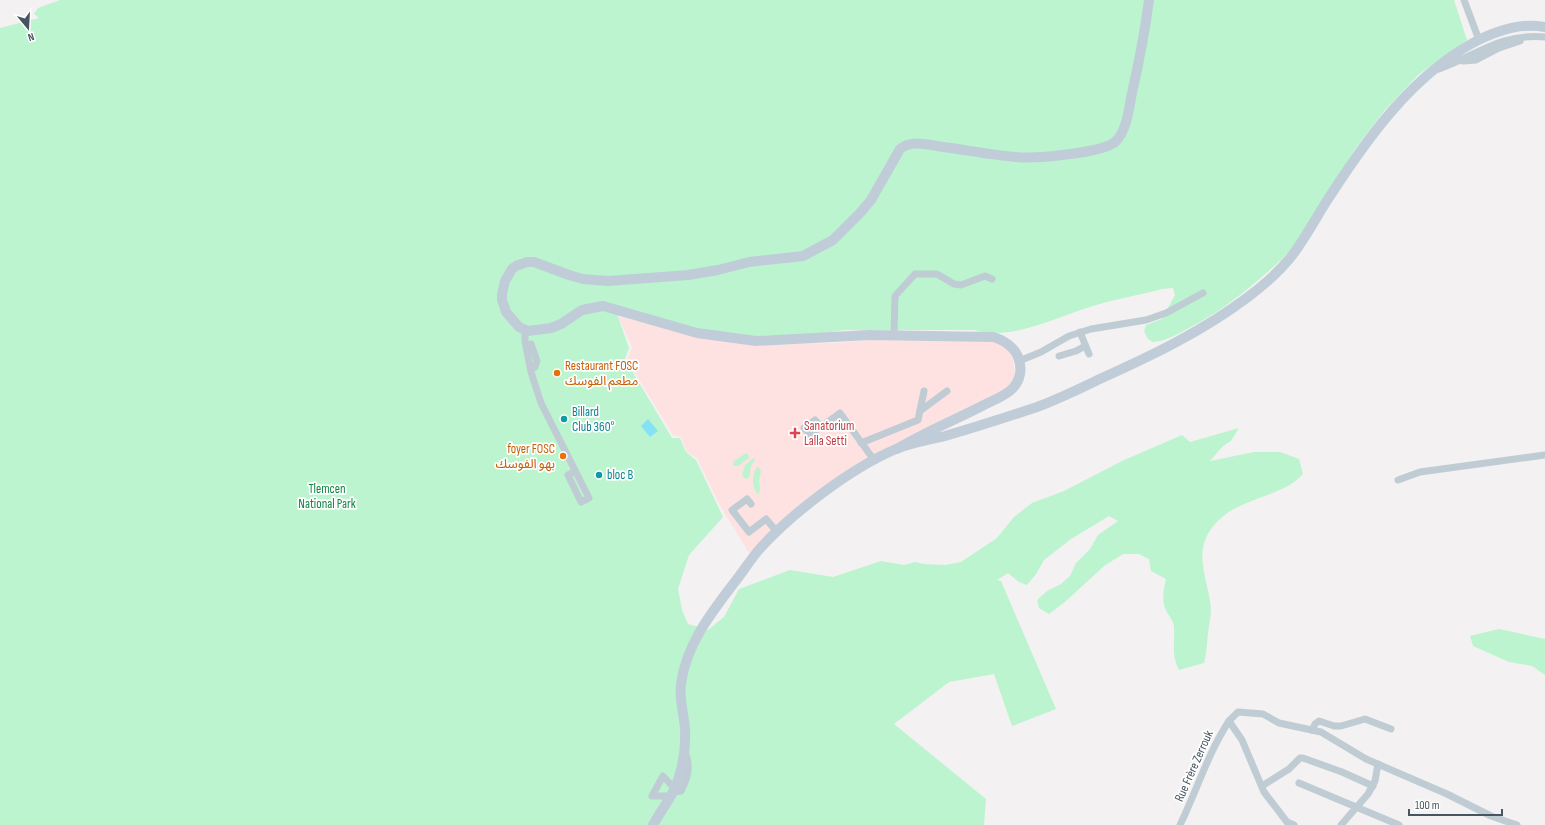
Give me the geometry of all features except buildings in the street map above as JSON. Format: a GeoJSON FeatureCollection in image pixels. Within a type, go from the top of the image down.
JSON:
{"type":"FeatureCollection","features":[{"type":"Feature","properties":{"kind":"main road"},"geometry":{"type":"LineString","coordinates":[[653,825],[672,792],[681,766],[685,730],[680,698],[685,665],[699,634],[720,601],[758,551],[777,532],[826,490],[874,460],[1006,393],[1018,382],[1020,375],[1019,361],[1017,355],[1011,347],[1004,341],[993,337],[894,335],[756,341],[717,337],[687,331],[603,306],[582,310],[561,324],[551,328],[533,331],[525,330],[519,327],[510,318],[506,312],[502,300],[503,288],[509,274],[516,266],[534,262],[583,279],[608,281],[688,275],[756,261],[803,256],[832,240],[860,213],[874,195],[900,149],[908,144],[917,143],[963,148],[1009,156],[1030,157],[1093,151],[1112,145],[1120,136],[1127,118],[1149,0]]}},
{"type":"Feature","properties":{"kind":"main road"},"geometry":{"type":"LineString","coordinates":[[897,449],[955,433],[1043,404],[1150,357],[1229,310],[1262,285],[1294,253],[1336,186],[1366,144],[1406,96],[1431,72],[1454,54],[1479,40],[1527,25],[1545,27]]}},
{"type":"Feature","properties":{"kind":"street"},"geometry":{"type":"LineString","coordinates":[[1464,0],[1479,40]]}},
{"type":"Feature","properties":{"kind":"street"},"geometry":{"type":"LineString","coordinates":[[1431,72],[1459,62],[1476,60],[1515,42],[1542,36]]}},
{"type":"Feature","properties":{"kind":"street"},"geometry":{"type":"LineString","coordinates":[[894,335],[895,296],[915,274],[937,274],[954,284],[961,284],[985,276],[992,279]]}},
{"type":"Feature","properties":{"kind":"street"},"geometry":{"type":"LineString","coordinates":[[1019,361],[1041,352],[1069,336],[1091,329],[1146,320],[1166,313],[1203,293]]}},
{"type":"Feature","properties":{"kind":"street"},"geometry":{"type":"LineString","coordinates":[[525,330],[524,336],[531,369],[541,403],[575,471]]}},
{"type":"Feature","properties":{"kind":"street"},"geometry":{"type":"LineString","coordinates":[[1080,332],[1089,354]]}},
{"type":"Feature","properties":{"kind":"street"},"geometry":{"type":"LineString","coordinates":[[1059,356],[1076,351],[1085,346]]}},
{"type":"Feature","properties":{"kind":"street"},"geometry":{"type":"LineString","coordinates":[[861,443],[918,420],[924,391]]}},
{"type":"Feature","properties":{"kind":"street"},"geometry":{"type":"LineString","coordinates":[[920,411],[947,391]]}},
{"type":"Feature","properties":{"kind":"street"},"geometry":{"type":"LineString","coordinates":[[821,427],[840,413],[874,460]]}},
{"type":"Feature","properties":{"kind":"street"},"geometry":{"type":"LineString","coordinates":[[1398,480],[1420,472],[1545,455]]}},
{"type":"Feature","properties":{"kind":"street"},"geometry":{"type":"LineString","coordinates":[[751,504],[747,499],[732,510],[749,532],[766,519],[777,532]]}},
{"type":"Feature","properties":{"kind":"street"},"geometry":{"type":"LineString","coordinates":[[1229,721],[1238,712],[1263,714],[1279,722],[1321,732],[1346,748],[1378,764],[1447,794],[1491,816],[1517,825]]}},
{"type":"Feature","properties":{"kind":"street"},"geometry":{"type":"LineString","coordinates":[[1312,730],[1315,724],[1319,721],[1334,726],[1341,726],[1365,719],[1391,729]]}},
{"type":"Feature","properties":{"kind":"street","name":"Rue Frère Zerrouk"},"geometry":{"type":"LineString","coordinates":[[1180,825],[1192,800],[1209,756],[1220,734],[1229,721],[1242,740],[1264,792],[1287,822],[1294,825]]}},
{"type":"Feature","properties":{"kind":"street"},"geometry":{"type":"LineString","coordinates":[[1262,786],[1289,769],[1300,758],[1342,772],[1372,786]]}},
{"type":"Feature","properties":{"kind":"street"},"geometry":{"type":"LineString","coordinates":[[1341,825],[1368,794],[1375,781],[1378,764]]}},
{"type":"Feature","properties":{"kind":"street"},"geometry":{"type":"LineString","coordinates":[[1299,783],[1399,825]]}},
{"type":"Feature","properties":{"kind":"shaded area","name":"Sanatorium Lalla Setti"},"geometry":{"type":"Polygon","coordinates":[[[618,316],[698,337],[754,345],[834,343],[894,338],[993,341],[1002,345],[1012,356],[1015,375],[1007,389],[923,430],[777,527],[749,553],[719,504],[697,458],[687,452],[681,437],[673,435],[627,360],[632,347],[618,316]]]}},
{"type":"Feature","properties":{"kind":"green space","name":"Tlemcen National Park"},"geometry":{"type":"Polygon","coordinates":[[[60,0],[1454,0],[1467,40],[1418,75],[1385,110],[1355,149],[1336,183],[1289,253],[1225,306],[1200,322],[1162,340],[1153,342],[1148,339],[1144,331],[1146,325],[1162,319],[1175,295],[1173,288],[1162,289],[1110,301],[1019,330],[989,333],[974,330],[845,330],[810,335],[754,336],[704,330],[615,308],[629,348],[625,359],[672,438],[680,438],[686,452],[696,460],[723,517],[689,555],[678,589],[682,610],[688,624],[708,630],[724,617],[739,589],[790,570],[833,577],[881,561],[904,565],[915,562],[945,565],[961,562],[997,538],[1014,517],[1032,503],[1064,491],[1122,461],[1182,435],[1190,442],[1239,428],[1231,441],[1223,446],[1210,461],[1254,452],[1280,452],[1299,459],[1303,474],[1295,481],[1275,492],[1241,505],[1230,511],[1211,529],[1205,539],[1202,561],[1209,595],[1211,614],[1204,663],[1179,670],[1174,654],[1174,625],[1164,606],[1163,594],[1166,579],[1151,571],[1149,559],[1139,554],[1123,554],[1104,566],[1066,601],[1049,614],[1039,608],[1037,600],[1047,591],[1061,584],[1070,576],[1076,563],[1090,549],[1098,535],[1118,521],[1109,516],[1071,539],[1044,560],[1036,574],[1027,585],[1019,582],[1008,573],[997,580],[1001,581],[1056,709],[1012,726],[994,674],[949,682],[894,724],[986,799],[984,825],[0,825],[0,28],[39,18],[34,14],[38,8],[60,0]]]}},
{"type":"Feature","properties":{"kind":"green space"},"geometry":{"type":"Polygon","coordinates":[[[746,453],[749,458],[738,466],[733,465],[734,461],[746,453]]]}},
{"type":"Feature","properties":{"kind":"green space"},"geometry":{"type":"Polygon","coordinates":[[[754,458],[755,460],[751,466],[749,478],[745,479],[742,475],[745,465],[754,458]]]}},
{"type":"Feature","properties":{"kind":"green space"},"geometry":{"type":"Polygon","coordinates":[[[757,467],[759,467],[761,471],[759,481],[760,489],[758,495],[754,489],[753,481],[757,467]]]}},
{"type":"Feature","properties":{"kind":"green space"},"geometry":{"type":"Polygon","coordinates":[[[1499,629],[1545,639],[1545,675],[1532,666],[1509,662],[1473,646],[1470,636],[1499,629]]]}},
{"type":"Feature","properties":{"kind":"water"},"geometry":{"type":"Polygon","coordinates":[[[648,419],[658,431],[650,437],[641,426],[648,419]]]}},
{"type":"Feature","properties":{"kind":"place","name":"Restaurant FOSC مطعم الفوسك"},"geometry":{"type":"Point","coordinates":[557,373]}},
{"type":"Feature","properties":{"kind":"place","name":"Billard Club 360°"},"geometry":{"type":"Point","coordinates":[564,419]}},
{"type":"Feature","properties":{"kind":"place","name":"Sanatorium Lalla Setti"},"geometry":{"type":"Point","coordinates":[795,433]}},
{"type":"Feature","properties":{"kind":"place","name":"foyer FOSC بهو الفوسك"},"geometry":{"type":"Point","coordinates":[563,456]}},
{"type":"Feature","properties":{"kind":"place","name":"bloc B"},"geometry":{"type":"Point","coordinates":[599,475]}}]}
